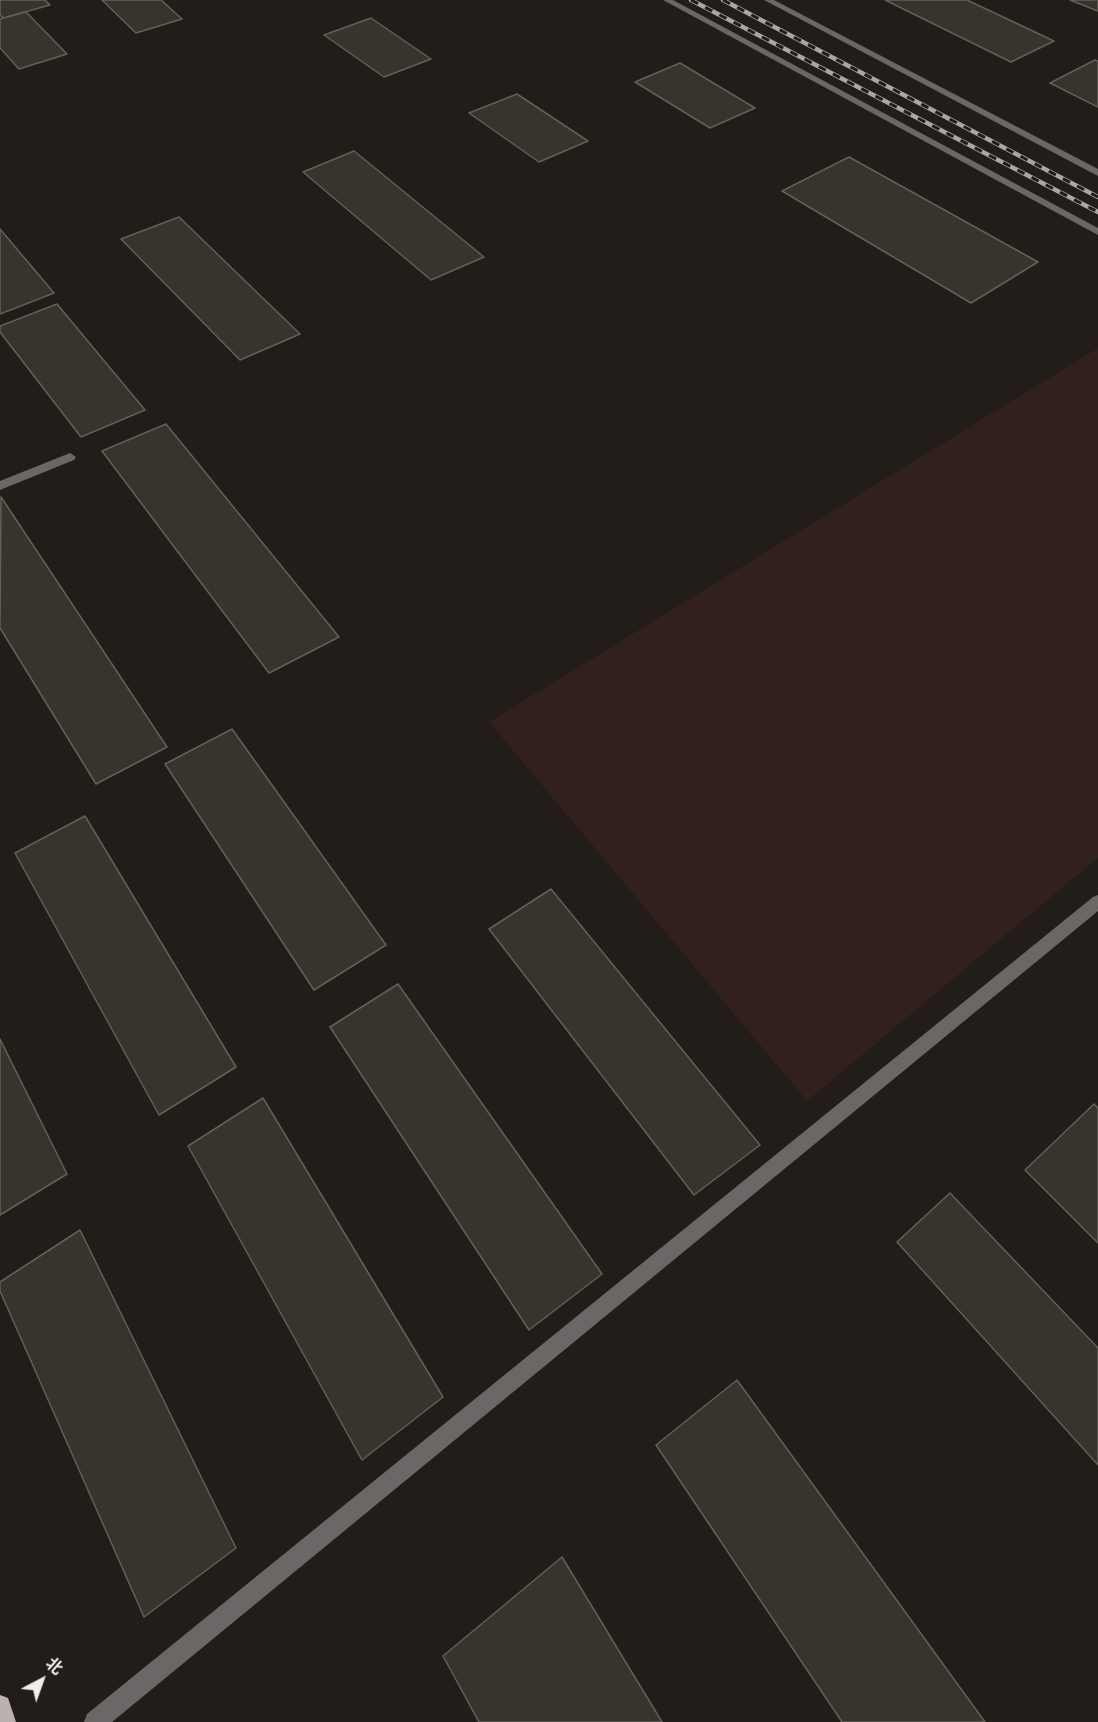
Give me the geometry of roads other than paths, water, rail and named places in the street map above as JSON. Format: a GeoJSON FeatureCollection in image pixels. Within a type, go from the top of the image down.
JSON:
{"type":"FeatureCollection","features":[{"type":"Feature","properties":{"kind":"main road"},"geometry":{"type":"LineString","coordinates":[[0,1706],[5,1722]]}},
{"type":"Feature","properties":{"kind":"street"},"geometry":{"type":"LineString","coordinates":[[667,0],[1098,232]]}},
{"type":"Feature","properties":{"kind":"street"},"geometry":{"type":"LineString","coordinates":[[768,0],[1098,173]]}},
{"type":"Feature","properties":{"kind":"street"},"geometry":{"type":"LineString","coordinates":[[0,486],[70,457]]}},
{"type":"Feature","properties":{"kind":"street"},"geometry":{"type":"LineString","coordinates":[[95,1722],[1098,902]]}},
{"type":"Feature","properties":{"kind":"railway"},"geometry":{"type":"LineString","coordinates":[[691,0],[1098,212]]}},
{"type":"Feature","properties":{"kind":"railway"},"geometry":{"type":"LineString","coordinates":[[723,0],[1098,197]]}}]}
